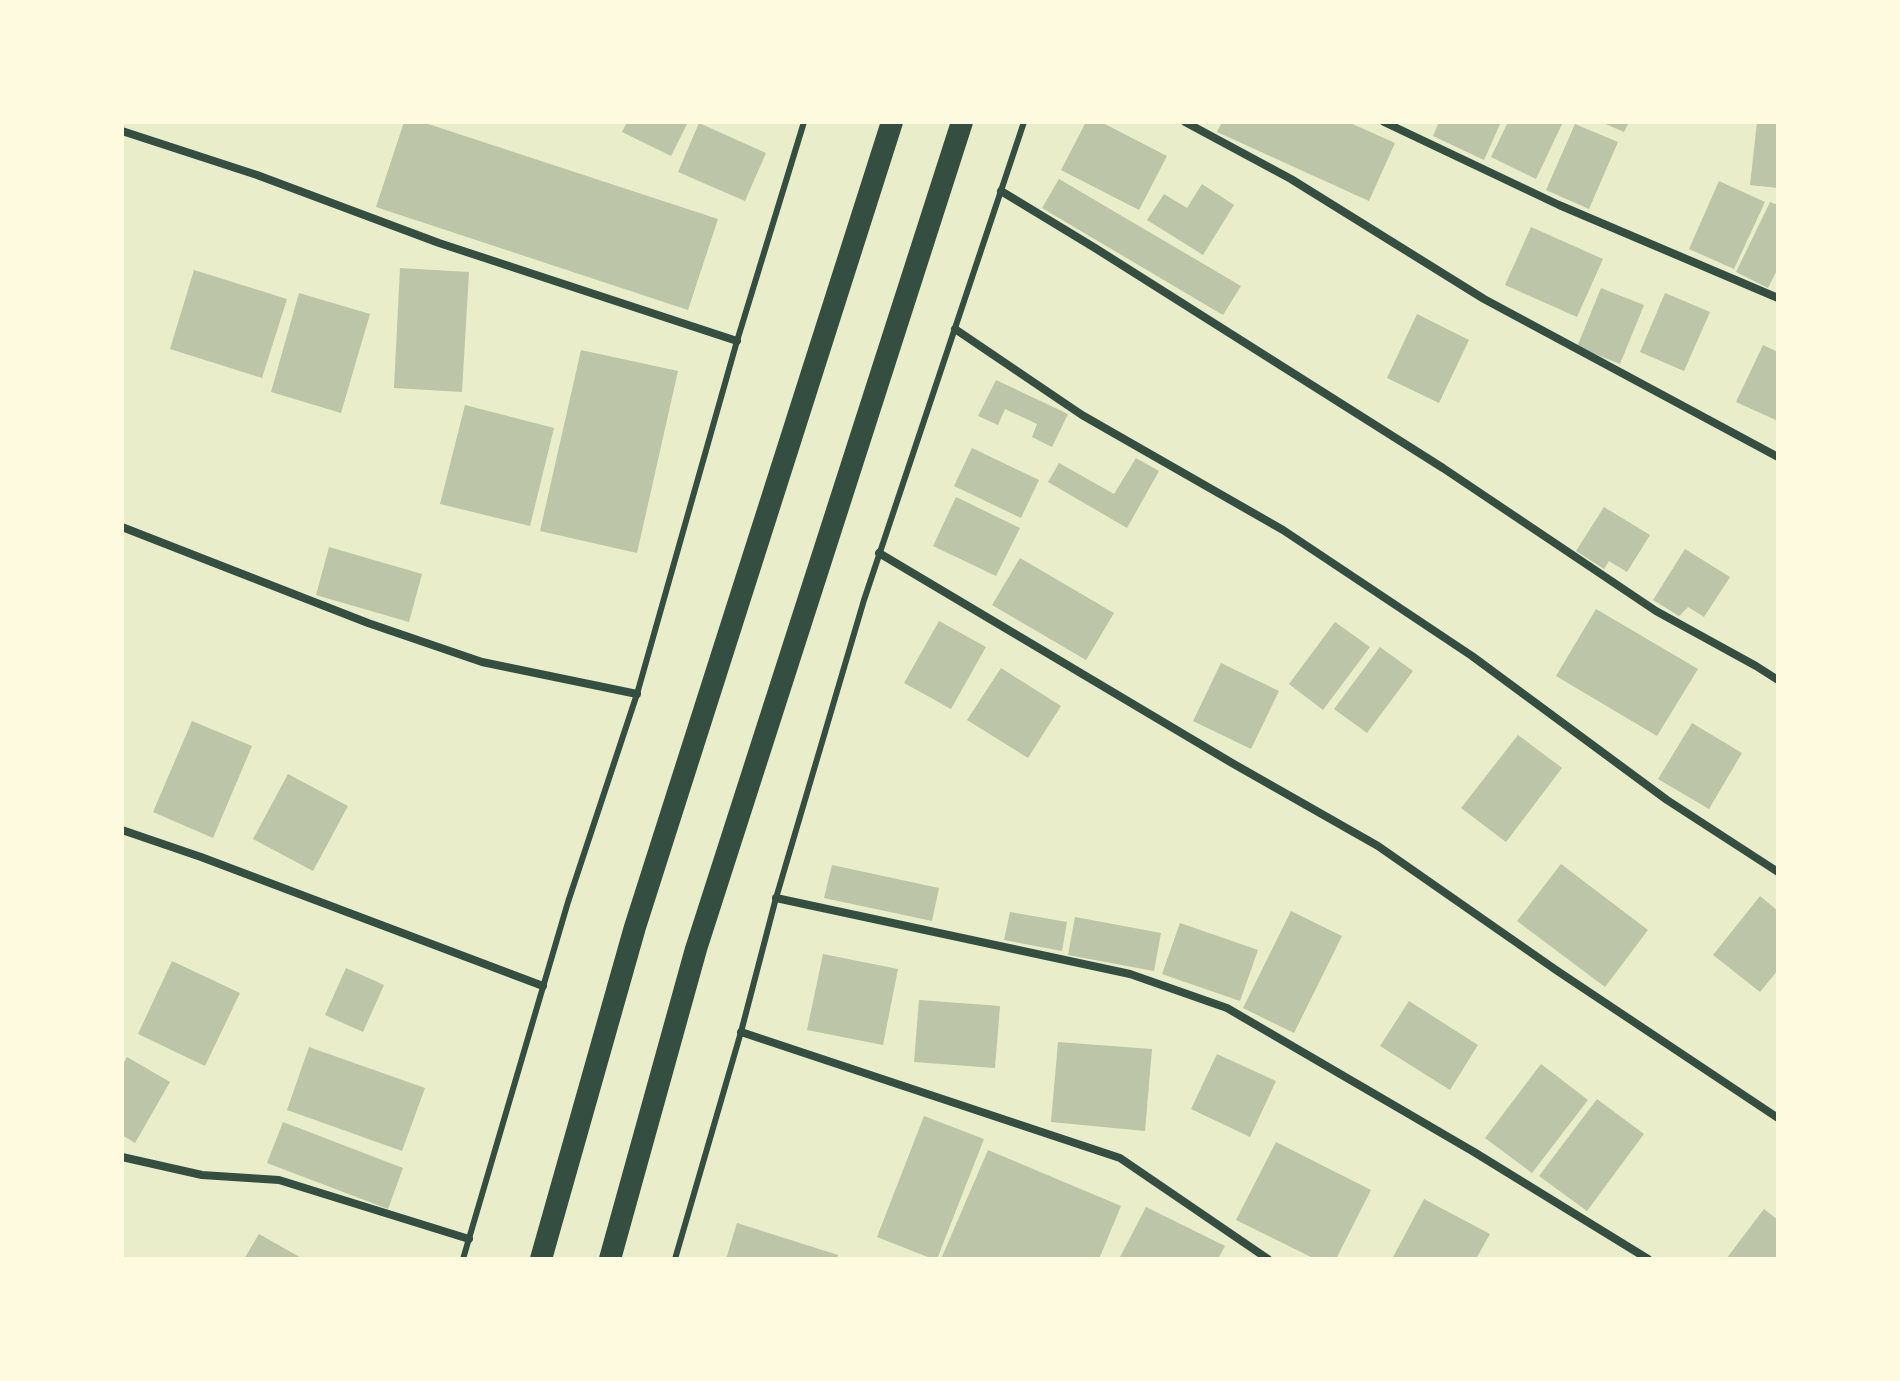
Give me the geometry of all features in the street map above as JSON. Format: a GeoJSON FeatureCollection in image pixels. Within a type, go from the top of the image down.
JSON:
{"type":"FeatureCollection","features":[{"type":"Feature","properties":{"kind":"highway"},"geometry":{"type":"LineString","coordinates":[[541,1259],[635,927],[892,122]]}},
{"type":"Feature","properties":{"kind":"highway"},"geometry":{"type":"LineString","coordinates":[[610,1259],[696,949],[962,122]]}},
{"type":"Feature","properties":{"kind":"street"},"geometry":{"type":"LineString","coordinates":[[1185,122],[1291,179],[1484,299],[1778,457]]}},
{"type":"Feature","properties":{"kind":"street"},"geometry":{"type":"LineString","coordinates":[[1384,122],[1559,205],[1778,298]]}},
{"type":"Feature","properties":{"kind":"street"},"geometry":{"type":"LineString","coordinates":[[122,131],[257,175],[439,243],[737,341]]}},
{"type":"Feature","properties":{"kind":"street"},"geometry":{"type":"LineString","coordinates":[[1001,191],[1443,468],[1656,611],[1778,680]]}},
{"type":"Feature","properties":{"kind":"street"},"geometry":{"type":"LineString","coordinates":[[955,329],[1082,415],[1283,530],[1472,656],[1667,800],[1778,872]]}},
{"type":"Feature","properties":{"kind":"street"},"geometry":{"type":"LineString","coordinates":[[122,527],[368,623],[482,662],[637,694]]}},
{"type":"Feature","properties":{"kind":"street"},"geometry":{"type":"LineString","coordinates":[[879,553],[1378,846],[1556,970],[1778,1118]]}},
{"type":"Feature","properties":{"kind":"street"},"geometry":{"type":"LineString","coordinates":[[122,830],[543,986]]}},
{"type":"Feature","properties":{"kind":"street"},"geometry":{"type":"LineString","coordinates":[[776,898],[1130,974],[1227,1008],[1474,1152],[1648,1259]]}},
{"type":"Feature","properties":{"kind":"street"},"geometry":{"type":"LineString","coordinates":[[741,1032],[1120,1158],[1268,1259]]}},
{"type":"Feature","properties":{"kind":"street"},"geometry":{"type":"LineString","coordinates":[[122,1157],[202,1175],[279,1180],[469,1239]]}},
{"type":"Feature","properties":{"kind":"lane"},"geometry":{"type":"LineString","coordinates":[[463,1259],[568,902],[637,694],[737,341],[804,122]]}},
{"type":"Feature","properties":{"kind":"lane"},"geometry":{"type":"LineString","coordinates":[[675,1259],[776,898],[879,553],[1024,122]]}},
{"type":"Feature","properties":{"kind":"building"},"geometry":{"type":"Polygon","coordinates":[[[404,122],[422,122],[718,219],[688,310],[376,207],[404,122]]]}},
{"type":"Feature","properties":{"kind":"building"},"geometry":{"type":"Polygon","coordinates":[[[627,122],[688,122],[671,156],[622,132],[627,122]]]}},
{"type":"Feature","properties":{"kind":"building"},"geometry":{"type":"Polygon","coordinates":[[[1086,122],[1101,122],[1167,156],[1139,210],[1061,170],[1086,122]]]}},
{"type":"Feature","properties":{"kind":"building"},"geometry":{"type":"Polygon","coordinates":[[[1222,122],[1348,122],[1395,143],[1369,201],[1217,132],[1222,122]]]}},
{"type":"Feature","properties":{"kind":"building"},"geometry":{"type":"Polygon","coordinates":[[[1439,122],[1501,122],[1484,160],[1433,136],[1439,122]]]}},
{"type":"Feature","properties":{"kind":"building"},"geometry":{"type":"Polygon","coordinates":[[[1508,122],[1563,122],[1536,179],[1491,157],[1508,122]]]}},
{"type":"Feature","properties":{"kind":"building"},"geometry":{"type":"Polygon","coordinates":[[[1601,122],[1629,122],[1624,132],[1601,122]]]}},
{"type":"Feature","properties":{"kind":"building"},"geometry":{"type":"Polygon","coordinates":[[[1757,122],[1778,122],[1778,188],[1750,185],[1757,122]]]}},
{"type":"Feature","properties":{"kind":"building"},"geometry":{"type":"Polygon","coordinates":[[[699,123],[766,153],[745,201],[678,172],[699,123]]]}},
{"type":"Feature","properties":{"kind":"building"},"geometry":{"type":"Polygon","coordinates":[[[1575,124],[1618,142],[1589,209],[1546,190],[1575,124]]]}},
{"type":"Feature","properties":{"kind":"building"},"geometry":{"type":"Polygon","coordinates":[[[1059,179],[1241,286],[1223,315],[1042,208],[1059,179]]]}},
{"type":"Feature","properties":{"kind":"building"},"geometry":{"type":"Polygon","coordinates":[[[1719,181],[1765,202],[1734,269],[1689,249],[1719,181]]]}},
{"type":"Feature","properties":{"kind":"building"},"geometry":{"type":"Polygon","coordinates":[[[1202,184],[1234,205],[1203,255],[1147,220],[1164,194],[1187,208],[1202,184]]]}},
{"type":"Feature","properties":{"kind":"building"},"geometry":{"type":"Polygon","coordinates":[[[1770,202],[1778,205],[1778,268],[1768,288],[1736,272],[1770,202]]]}},
{"type":"Feature","properties":{"kind":"building"},"geometry":{"type":"Polygon","coordinates":[[[1531,227],[1603,259],[1577,317],[1505,285],[1531,227]]]}},
{"type":"Feature","properties":{"kind":"building"},"geometry":{"type":"Polygon","coordinates":[[[400,268],[469,272],[462,392],[394,388],[400,268]]]}},
{"type":"Feature","properties":{"kind":"building"},"geometry":{"type":"Polygon","coordinates":[[[194,270],[287,299],[262,378],[170,349],[194,270]]]}},
{"type":"Feature","properties":{"kind":"building"},"geometry":{"type":"Polygon","coordinates":[[[1601,288],[1644,305],[1620,364],[1577,347],[1601,288]]]}},
{"type":"Feature","properties":{"kind":"building"},"geometry":{"type":"Polygon","coordinates":[[[299,293],[370,314],[341,413],[271,392],[299,293]]]}},
{"type":"Feature","properties":{"kind":"building"},"geometry":{"type":"Polygon","coordinates":[[[1665,293],[1710,312],[1684,371],[1640,352],[1665,293]]]}},
{"type":"Feature","properties":{"kind":"building"},"geometry":{"type":"Polygon","coordinates":[[[1417,314],[1469,340],[1439,403],[1387,378],[1417,314]]]}},
{"type":"Feature","properties":{"kind":"building"},"geometry":{"type":"Polygon","coordinates":[[[1763,345],[1778,352],[1778,421],[1736,402],[1763,345]]]}},
{"type":"Feature","properties":{"kind":"building"},"geometry":{"type":"Polygon","coordinates":[[[581,350],[678,371],[637,553],[540,531],[581,350]]]}},
{"type":"Feature","properties":{"kind":"building"},"geometry":{"type":"Polygon","coordinates":[[[996,380],[1068,414],[1052,447],[1032,437],[1037,424],[1005,409],[998,425],[978,416],[996,380]]]}},
{"type":"Feature","properties":{"kind":"building"},"geometry":{"type":"Polygon","coordinates":[[[465,405],[554,428],[530,526],[440,504],[465,405]]]}},
{"type":"Feature","properties":{"kind":"building"},"geometry":{"type":"Polygon","coordinates":[[[972,448],[1039,480],[1021,518],[954,486],[972,448]]]}},
{"type":"Feature","properties":{"kind":"building"},"geometry":{"type":"Polygon","coordinates":[[[1136,458],[1159,471],[1127,528],[1048,482],[1059,463],[1114,494],[1136,458]]]}},
{"type":"Feature","properties":{"kind":"building"},"geometry":{"type":"Polygon","coordinates":[[[956,497],[1020,528],[996,576],[933,546],[956,497]]]}},
{"type":"Feature","properties":{"kind":"building"},"geometry":{"type":"Polygon","coordinates":[[[1604,507],[1650,535],[1627,572],[1609,561],[1604,569],[1576,551],[1604,507]]]}},
{"type":"Feature","properties":{"kind":"building"},"geometry":{"type":"Polygon","coordinates":[[[329,547],[422,574],[409,622],[316,595],[329,547]]]}},
{"type":"Feature","properties":{"kind":"building"},"geometry":{"type":"Polygon","coordinates":[[[1685,549],[1730,577],[1704,617],[1688,607],[1679,616],[1653,600],[1685,549]]]}},
{"type":"Feature","properties":{"kind":"building"},"geometry":{"type":"Polygon","coordinates":[[[1020,558],[1114,613],[1086,660],[992,605],[1020,558]]]}},
{"type":"Feature","properties":{"kind":"building"},"geometry":{"type":"Polygon","coordinates":[[[1596,609],[1698,669],[1657,736],[1556,676],[1596,609]]]}},
{"type":"Feature","properties":{"kind":"building"},"geometry":{"type":"Polygon","coordinates":[[[939,621],[986,647],[951,709],[904,683],[939,621]]]}},
{"type":"Feature","properties":{"kind":"building"},"geometry":{"type":"Polygon","coordinates":[[[1335,622],[1370,647],[1323,710],[1289,684],[1335,622]]]}},
{"type":"Feature","properties":{"kind":"building"},"geometry":{"type":"Polygon","coordinates":[[[1380,647],[1413,671],[1367,733],[1334,709],[1380,647]]]}},
{"type":"Feature","properties":{"kind":"building"},"geometry":{"type":"Polygon","coordinates":[[[1221,663],[1279,691],[1251,749],[1193,721],[1221,663]]]}},
{"type":"Feature","properties":{"kind":"building"},"geometry":{"type":"Polygon","coordinates":[[[1001,668],[1061,706],[1028,758],[967,720],[1001,668]]]}},
{"type":"Feature","properties":{"kind":"building"},"geometry":{"type":"Polygon","coordinates":[[[192,721],[252,746],[213,838],[153,812],[192,721]]]}},
{"type":"Feature","properties":{"kind":"building"},"geometry":{"type":"Polygon","coordinates":[[[1692,723],[1742,753],[1709,809],[1658,779],[1692,723]]]}},
{"type":"Feature","properties":{"kind":"building"},"geometry":{"type":"Polygon","coordinates":[[[1518,735],[1562,768],[1506,842],[1461,808],[1518,735]]]}},
{"type":"Feature","properties":{"kind":"building"},"geometry":{"type":"Polygon","coordinates":[[[288,774],[348,806],[313,871],[253,839],[288,774]]]}},
{"type":"Feature","properties":{"kind":"building"},"geometry":{"type":"Polygon","coordinates":[[[1561,864],[1648,930],[1605,987],[1517,921],[1561,864]]]}},
{"type":"Feature","properties":{"kind":"building"},"geometry":{"type":"Polygon","coordinates":[[[832,865],[939,888],[932,921],[824,898],[832,865]]]}},
{"type":"Feature","properties":{"kind":"building"},"geometry":{"type":"Polygon","coordinates":[[[1760,896],[1778,911],[1778,970],[1760,992],[1713,955],[1760,896]]]}},
{"type":"Feature","properties":{"kind":"building"},"geometry":{"type":"Polygon","coordinates":[[[1291,911],[1342,936],[1294,1033],[1243,1008],[1291,911]]]}},
{"type":"Feature","properties":{"kind":"building"},"geometry":{"type":"Polygon","coordinates":[[[1010,912],[1067,922],[1062,951],[1004,940],[1010,912]]]}},
{"type":"Feature","properties":{"kind":"building"},"geometry":{"type":"Polygon","coordinates":[[[1075,917],[1161,933],[1154,971],[1068,955],[1075,917]]]}},
{"type":"Feature","properties":{"kind":"building"},"geometry":{"type":"Polygon","coordinates":[[[1180,923],[1258,950],[1240,1001],[1162,974],[1180,923]]]}},
{"type":"Feature","properties":{"kind":"building"},"geometry":{"type":"Polygon","coordinates":[[[823,954],[898,969],[883,1045],[807,1030],[823,954]]]}},
{"type":"Feature","properties":{"kind":"building"},"geometry":{"type":"Polygon","coordinates":[[[172,961],[240,993],[205,1066],[138,1034],[172,961]]]}},
{"type":"Feature","properties":{"kind":"building"},"geometry":{"type":"Polygon","coordinates":[[[346,968],[384,985],[363,1032],[325,1015],[346,968]]]}},
{"type":"Feature","properties":{"kind":"building"},"geometry":{"type":"Polygon","coordinates":[[[919,1000],[1000,1006],[995,1068],[914,1062],[919,1000]]]}},
{"type":"Feature","properties":{"kind":"building"},"geometry":{"type":"Polygon","coordinates":[[[1409,1001],[1478,1045],[1450,1090],[1380,1046],[1409,1001]]]}},
{"type":"Feature","properties":{"kind":"building"},"geometry":{"type":"Polygon","coordinates":[[[1058,1042],[1152,1049],[1145,1131],[1051,1122],[1058,1042]]]}},
{"type":"Feature","properties":{"kind":"building"},"geometry":{"type":"Polygon","coordinates":[[[309,1047],[425,1088],[402,1151],[287,1110],[309,1047]]]}},
{"type":"Feature","properties":{"kind":"building"},"geometry":{"type":"Polygon","coordinates":[[[1217,1054],[1276,1081],[1250,1137],[1191,1109],[1217,1054]]]}},
{"type":"Feature","properties":{"kind":"building"},"geometry":{"type":"Polygon","coordinates":[[[127,1057],[170,1082],[135,1143],[122,1135],[122,1066],[127,1057]]]}},
{"type":"Feature","properties":{"kind":"building"},"geometry":{"type":"Polygon","coordinates":[[[1541,1064],[1588,1100],[1532,1173],[1485,1138],[1541,1064]]]}},
{"type":"Feature","properties":{"kind":"building"},"geometry":{"type":"Polygon","coordinates":[[[1597,1099],[1644,1134],[1587,1211],[1539,1176],[1597,1099]]]}},
{"type":"Feature","properties":{"kind":"building"},"geometry":{"type":"Polygon","coordinates":[[[924,1116],[984,1139],[937,1259],[877,1237],[924,1116]]]}},
{"type":"Feature","properties":{"kind":"building"},"geometry":{"type":"Polygon","coordinates":[[[283,1122],[403,1168],[388,1209],[267,1163],[283,1122]]]}},
{"type":"Feature","properties":{"kind":"building"},"geometry":{"type":"Polygon","coordinates":[[[1276,1142],[1371,1190],[1336,1259],[1315,1259],[1236,1220],[1276,1142]]]}},
{"type":"Feature","properties":{"kind":"building"},"geometry":{"type":"Polygon","coordinates":[[[988,1150],[1121,1206],[1099,1259],[941,1259],[988,1150]]]}},
{"type":"Feature","properties":{"kind":"building"},"geometry":{"type":"Polygon","coordinates":[[[1424,1199],[1490,1234],[1476,1259],[1392,1259],[1424,1199]]]}},
{"type":"Feature","properties":{"kind":"building"},"geometry":{"type":"Polygon","coordinates":[[[1146,1207],[1225,1246],[1218,1259],[1119,1259],[1146,1207]]]}},
{"type":"Feature","properties":{"kind":"building"},"geometry":{"type":"Polygon","coordinates":[[[1764,1209],[1778,1220],[1778,1259],[1726,1259],[1764,1209]]]}},
{"type":"Feature","properties":{"kind":"building"},"geometry":{"type":"Polygon","coordinates":[[[737,1223],[838,1255],[837,1259],[726,1259],[737,1223]]]}},
{"type":"Feature","properties":{"kind":"building"},"geometry":{"type":"Polygon","coordinates":[[[259,1234],[303,1259],[244,1259],[259,1234]]]}}]}
